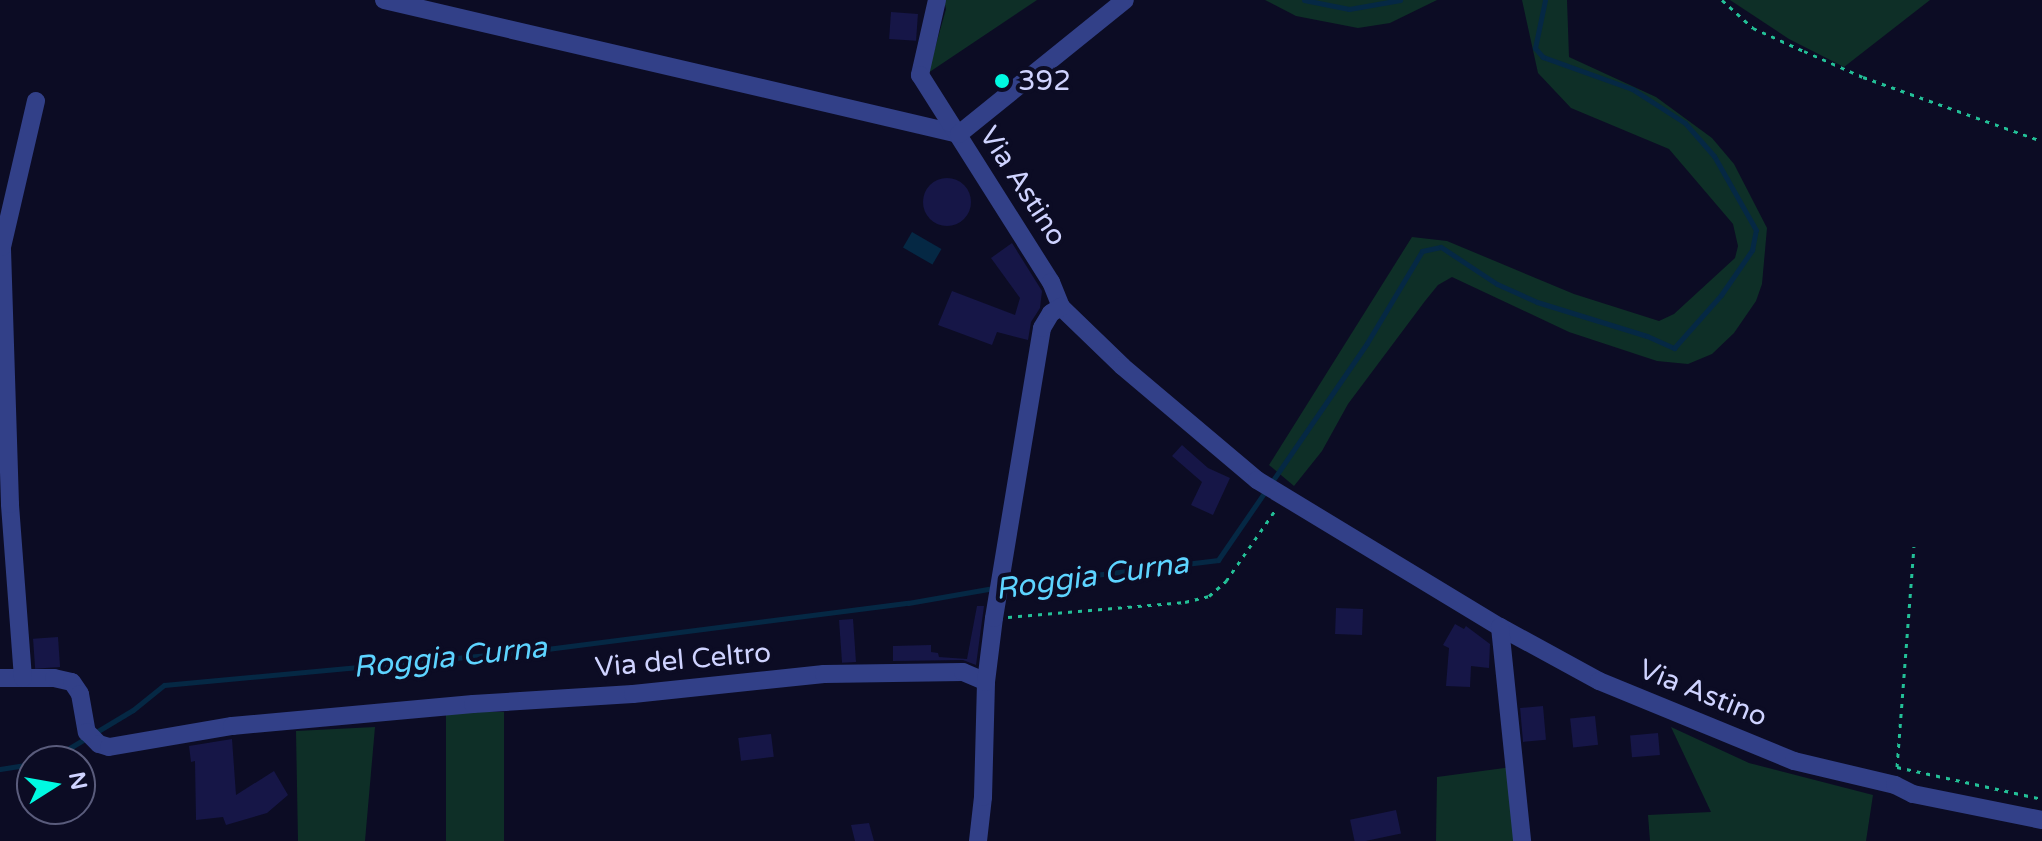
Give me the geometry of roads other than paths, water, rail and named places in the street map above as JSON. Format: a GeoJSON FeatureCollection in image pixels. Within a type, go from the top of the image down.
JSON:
{"type":"FeatureCollection","features":[{"type":"Feature","properties":{"kind":"street","name":"Via Astino"},"geometry":{"type":"LineString","coordinates":[[384,0],[959,134],[1051,282],[1061,307],[1122,366],[1257,480],[1291,503],[1500,627],[1599,681],[1794,761],[1896,776],[1934,789],[1946,798],[2042,820]]}},
{"type":"Feature","properties":{"kind":"street"},"geometry":{"type":"LineString","coordinates":[[937,0],[920,75],[959,134],[1125,0]]}},
{"type":"Feature","properties":{"kind":"street"},"geometry":{"type":"LineString","coordinates":[[23,678],[5,504],[2,247],[5,209],[36,101]]}},
{"type":"Feature","properties":{"kind":"street"},"geometry":{"type":"LineString","coordinates":[[978,841],[983,797],[986,682],[996,613],[1042,328],[1051,313],[1061,307]]}},
{"type":"Feature","properties":{"kind":"street"},"geometry":{"type":"LineString","coordinates":[[1500,627],[1522,841]]}},
{"type":"Feature","properties":{"kind":"street","name":"Via del Celtro"},"geometry":{"type":"LineString","coordinates":[[0,678],[72,682],[80,694],[93,738],[121,747],[232,726],[473,704],[633,694],[824,674],[963,672],[986,682]]}},
{"type":"Feature","properties":{"kind":"water"},"geometry":{"type":"Polygon","coordinates":[[[912,232],[941,249],[932,265],[903,248],[912,232]]]}},
{"type":"Feature","properties":{"kind":"waterway","name":"Roggia Curna"},"geometry":{"type":"LineString","coordinates":[[1304,0],[1349,9],[1400,0]]}},
{"type":"Feature","properties":{"kind":"waterway","name":"Roggia Curna"},"geometry":{"type":"LineString","coordinates":[[1004,586],[1218,560],[1367,343],[1422,251],[1441,247],[1497,284],[1537,302],[1647,336],[1674,348],[1721,295],[1752,250],[1756,230],[1714,156],[1685,123],[1632,89],[1543,57],[1535,48],[1545,0]]}},
{"type":"Feature","properties":{"kind":"waterway","name":"Roggia Curna"},"geometry":{"type":"LineString","coordinates":[[75,745],[133,710],[164,685],[539,650],[908,603],[994,588]]}},
{"type":"Feature","properties":{"kind":"waterway","name":"Roggia Curna"},"geometry":{"type":"LineString","coordinates":[[0,769],[16,766]]}},
{"type":"Feature","properties":{"kind":"place","name":"392"},"geometry":{"type":"Point","coordinates":[1002,81]}}]}
